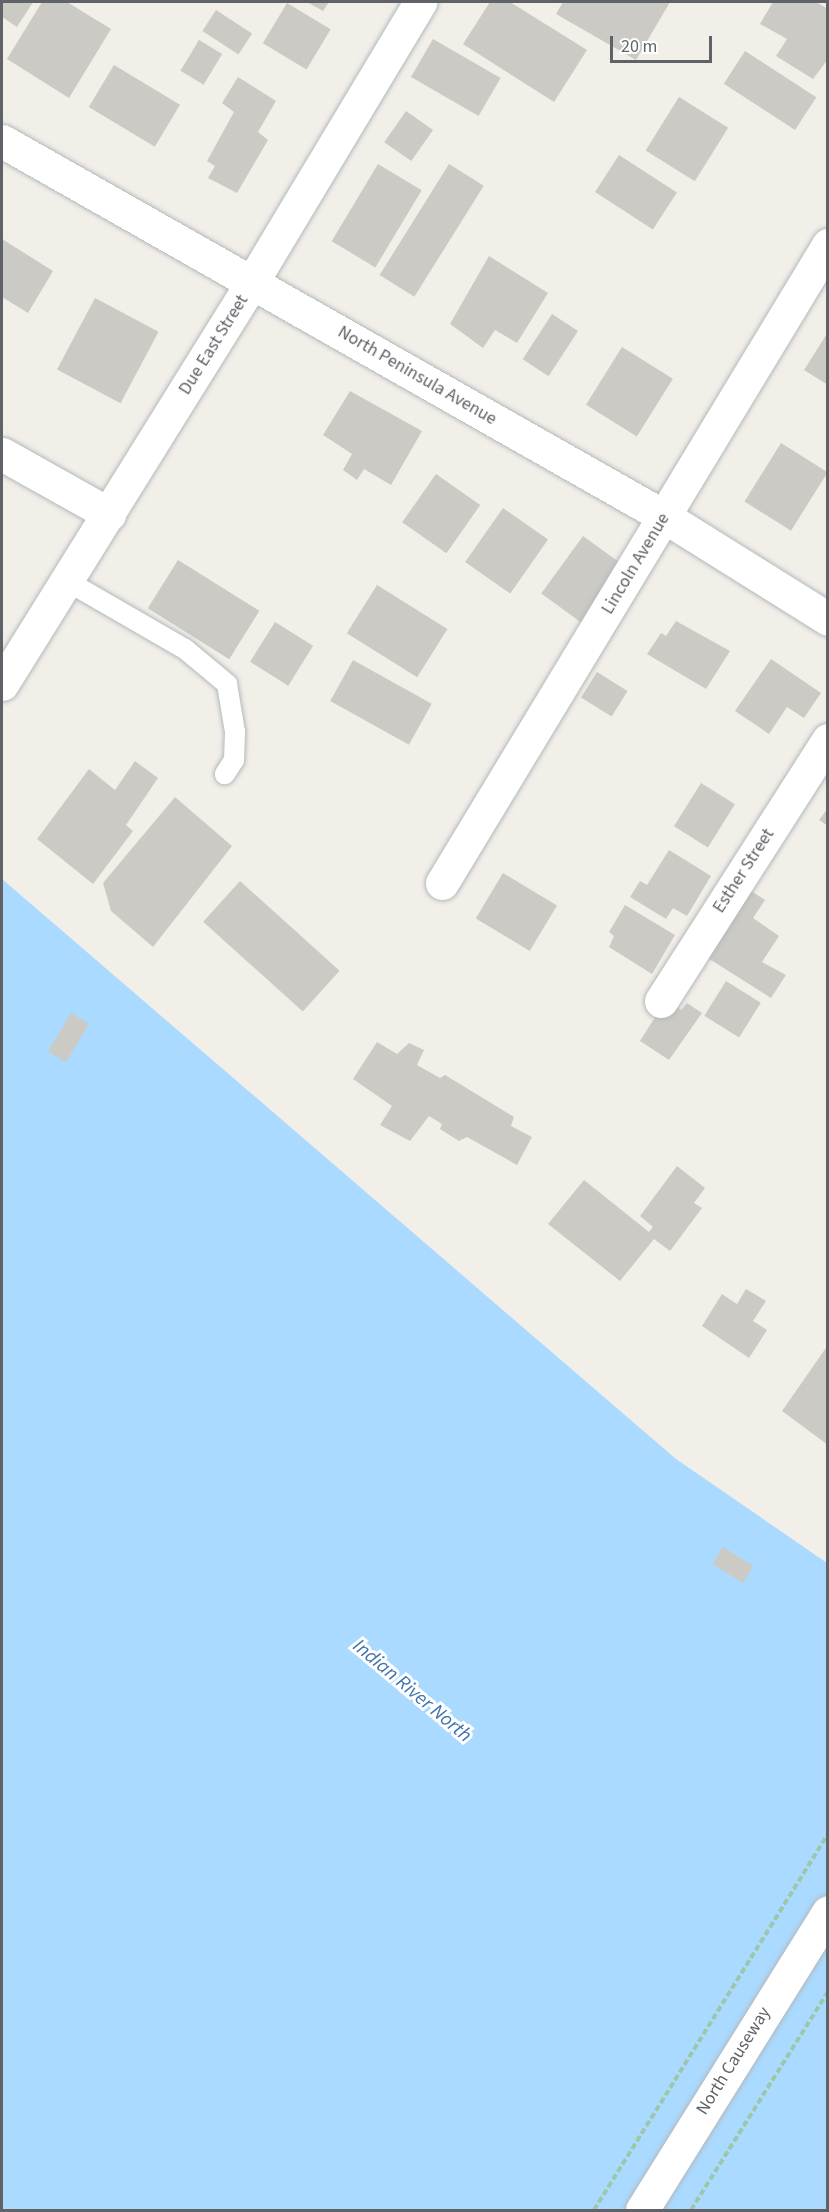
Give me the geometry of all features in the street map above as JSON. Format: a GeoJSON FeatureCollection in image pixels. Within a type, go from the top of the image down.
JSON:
{"type":"FeatureCollection","features":[{"type":"Feature","properties":{"kind":"street","name":"Due East Street"},"geometry":{"type":"LineString","coordinates":[[2,684],[252,282],[420,2]]}},
{"type":"Feature","properties":{"kind":"street","name":"North Peninsula Avenue"},"geometry":{"type":"LineString","coordinates":[[2,141],[665,517],[828,619]]}},
{"type":"Feature","properties":{"kind":"street","name":"Lincoln Avenue"},"geometry":{"type":"LineString","coordinates":[[442,883],[828,245]]}},
{"type":"Feature","properties":{"kind":"street"},"geometry":{"type":"LineString","coordinates":[[2,453],[109,514]]}},
{"type":"Feature","properties":{"kind":"street","name":"Esther Street"},"geometry":{"type":"LineString","coordinates":[[661,1001],[828,740]]}},
{"type":"Feature","properties":{"kind":"street","name":"North Causeway"},"geometry":{"type":"LineString","coordinates":[[642,2211],[828,1912]]}},
{"type":"Feature","properties":{"kind":"lane"},"geometry":{"type":"LineString","coordinates":[[67,581],[185,649],[227,684],[235,732],[234,760],[225,774]]}},
{"type":"Feature","properties":{"kind":"path"},"geometry":{"type":"LineString","coordinates":[[594,2211],[828,1834]]}},
{"type":"Feature","properties":{"kind":"path"},"geometry":{"type":"LineString","coordinates":[[691,2211],[828,1992]]}},
{"type":"Feature","properties":{"kind":"water","name":"Indian River North"},"geometry":{"type":"Polygon","coordinates":[[[2,879],[676,1459],[827,1563],[827,2210],[2,2210],[2,879]]]}},
{"type":"Feature","properties":{"kind":"building"},"geometry":{"type":"Polygon","coordinates":[[[2,2],[33,2],[17,27],[2,17],[2,2]]]}},
{"type":"Feature","properties":{"kind":"building"},"geometry":{"type":"Polygon","coordinates":[[[42,2],[67,2],[111,29],[69,98],[7,59],[42,2]]]}},
{"type":"Feature","properties":{"kind":"building"},"geometry":{"type":"Polygon","coordinates":[[[307,2],[329,2],[323,11],[307,2]]]}},
{"type":"Feature","properties":{"kind":"building"},"geometry":{"type":"Polygon","coordinates":[[[490,2],[510,2],[587,50],[554,102],[463,44],[490,2]]]}},
{"type":"Feature","properties":{"kind":"building"},"geometry":{"type":"Polygon","coordinates":[[[563,2],[670,2],[636,60],[556,14],[563,2]]]}},
{"type":"Feature","properties":{"kind":"building"},"geometry":{"type":"Polygon","coordinates":[[[773,2],[816,2],[828,9],[828,59],[813,79],[776,56],[787,39],[760,24],[773,2]]]}},
{"type":"Feature","properties":{"kind":"building"},"geometry":{"type":"Polygon","coordinates":[[[287,3],[331,29],[307,70],[263,43],[287,3]]]}},
{"type":"Feature","properties":{"kind":"building"},"geometry":{"type":"Polygon","coordinates":[[[216,10],[252,33],[238,54],[202,31],[216,10]]]}},
{"type":"Feature","properties":{"kind":"building"},"geometry":{"type":"Polygon","coordinates":[[[433,39],[501,78],[479,116],[411,77],[433,39]]]}},
{"type":"Feature","properties":{"kind":"building"},"geometry":{"type":"Polygon","coordinates":[[[199,40],[222,54],[204,85],[180,71],[199,40]]]}},
{"type":"Feature","properties":{"kind":"building"},"geometry":{"type":"Polygon","coordinates":[[[745,51],[816,97],[795,130],[724,84],[745,51]]]}},
{"type":"Feature","properties":{"kind":"building"},"geometry":{"type":"Polygon","coordinates":[[[114,65],[180,105],[155,147],[89,107],[114,65]]]}},
{"type":"Feature","properties":{"kind":"building"},"geometry":{"type":"Polygon","coordinates":[[[238,77],[276,101],[258,132],[268,140],[237,193],[208,178],[215,166],[207,161],[234,112],[222,103],[238,77]]]}},
{"type":"Feature","properties":{"kind":"building"},"geometry":{"type":"Polygon","coordinates":[[[679,97],[728,128],[695,181],[646,150],[679,97]]]}},
{"type":"Feature","properties":{"kind":"building"},"geometry":{"type":"Polygon","coordinates":[[[406,111],[433,130],[411,161],[384,142],[406,111]]]}},
{"type":"Feature","properties":{"kind":"building"},"geometry":{"type":"Polygon","coordinates":[[[619,155],[677,193],[653,229],[595,192],[619,155]]]}},
{"type":"Feature","properties":{"kind":"building"},"geometry":{"type":"Polygon","coordinates":[[[378,164],[422,190],[375,267],[332,241],[378,164]]]}},
{"type":"Feature","properties":{"kind":"building"},"geometry":{"type":"Polygon","coordinates":[[[449,164],[484,186],[414,297],[380,275],[449,164]]]}},
{"type":"Feature","properties":{"kind":"building"},"geometry":{"type":"Polygon","coordinates":[[[2,239],[53,271],[28,313],[2,297],[2,239]]]}},
{"type":"Feature","properties":{"kind":"building"},"geometry":{"type":"Polygon","coordinates":[[[489,256],[548,293],[517,343],[495,330],[483,348],[450,324],[489,256]]]}},
{"type":"Feature","properties":{"kind":"building"},"geometry":{"type":"Polygon","coordinates":[[[95,298],[159,332],[121,403],[57,370],[95,298]]]}},
{"type":"Feature","properties":{"kind":"building"},"geometry":{"type":"Polygon","coordinates":[[[552,314],[578,331],[549,376],[523,359],[552,314]]]}},
{"type":"Feature","properties":{"kind":"building"},"geometry":{"type":"Polygon","coordinates":[[[828,332],[828,385],[804,370],[828,332]]]}},
{"type":"Feature","properties":{"kind":"building"},"geometry":{"type":"Polygon","coordinates":[[[622,347],[673,379],[637,436],[586,405],[622,347]]]}},
{"type":"Feature","properties":{"kind":"building"},"geometry":{"type":"Polygon","coordinates":[[[350,391],[422,431],[391,485],[364,469],[357,480],[343,470],[352,454],[323,435],[350,391]]]}},
{"type":"Feature","properties":{"kind":"building"},"geometry":{"type":"Polygon","coordinates":[[[781,443],[828,472],[791,531],[744,502],[781,443]]]}},
{"type":"Feature","properties":{"kind":"building"},"geometry":{"type":"Polygon","coordinates":[[[436,474],[480,505],[446,553],[402,522],[436,474]]]}},
{"type":"Feature","properties":{"kind":"building"},"geometry":{"type":"Polygon","coordinates":[[[503,508],[548,540],[510,594],[465,562],[503,508]]]}},
{"type":"Feature","properties":{"kind":"building"},"geometry":{"type":"Polygon","coordinates":[[[583,536],[625,567],[583,624],[541,593],[583,536]]]}},
{"type":"Feature","properties":{"kind":"building"},"geometry":{"type":"Polygon","coordinates":[[[178,560],[259,611],[229,659],[148,608],[178,560]]]}},
{"type":"Feature","properties":{"kind":"building"},"geometry":{"type":"Polygon","coordinates":[[[377,585],[447,629],[417,677],[347,633],[377,585]]]}},
{"type":"Feature","properties":{"kind":"building"},"geometry":{"type":"Polygon","coordinates":[[[676,621],[730,651],[706,689],[647,654],[661,633],[666,636],[676,621]]]}},
{"type":"Feature","properties":{"kind":"building"},"geometry":{"type":"Polygon","coordinates":[[[275,622],[313,646],[288,686],[250,662],[275,622]]]}},
{"type":"Feature","properties":{"kind":"building"},"geometry":{"type":"Polygon","coordinates":[[[771,659],[821,693],[804,718],[787,707],[769,734],[735,711],[771,659]]]}},
{"type":"Feature","properties":{"kind":"building"},"geometry":{"type":"Polygon","coordinates":[[[353,660],[432,704],[409,745],[330,701],[353,660]]]}},
{"type":"Feature","properties":{"kind":"building"},"geometry":{"type":"Polygon","coordinates":[[[597,672],[628,691],[612,717],[581,697],[597,672]]]}},
{"type":"Feature","properties":{"kind":"building"},"geometry":{"type":"Polygon","coordinates":[[[135,761],[158,778],[126,825],[133,831],[93,884],[37,839],[89,769],[115,790],[135,761]]]}},
{"type":"Feature","properties":{"kind":"building"},"geometry":{"type":"Polygon","coordinates":[[[701,783],[735,804],[708,847],[674,826],[701,783]]]}},
{"type":"Feature","properties":{"kind":"building"},"geometry":{"type":"Polygon","coordinates":[[[175,797],[232,846],[153,947],[111,911],[103,883],[175,797]]]}},
{"type":"Feature","properties":{"kind":"building"},"geometry":{"type":"Polygon","coordinates":[[[828,808],[828,826],[819,820],[828,808]]]}},
{"type":"Feature","properties":{"kind":"building"},"geometry":{"type":"Polygon","coordinates":[[[669,850],[711,876],[687,916],[673,908],[666,919],[630,897],[640,881],[647,885],[669,850]]]}},
{"type":"Feature","properties":{"kind":"building"},"geometry":{"type":"Polygon","coordinates":[[[503,873],[557,905],[530,951],[476,918],[503,873]]]}},
{"type":"Feature","properties":{"kind":"building"},"geometry":{"type":"Polygon","coordinates":[[[240,881],[340,971],[303,1012],[203,922],[240,881]]]}},
{"type":"Feature","properties":{"kind":"building"},"geometry":{"type":"Polygon","coordinates":[[[746,888],[765,900],[753,918],[779,936],[762,962],[786,975],[771,998],[703,955],[746,888]]]}},
{"type":"Feature","properties":{"kind":"building"},"geometry":{"type":"Polygon","coordinates":[[[625,905],[675,935],[652,974],[609,947],[614,936],[609,932],[625,905]]]}},
{"type":"Feature","properties":{"kind":"building"},"geometry":{"type":"Polygon","coordinates":[[[726,981],[761,1003],[739,1037],[704,1016],[726,981]]]}},
{"type":"Feature","properties":{"kind":"building"},"geometry":{"type":"Polygon","coordinates":[[[666,1000],[681,1010],[687,1003],[702,1013],[669,1060],[640,1041],[666,1000]]]}},
{"type":"Feature","properties":{"kind":"building"},"geometry":{"type":"Polygon","coordinates":[[[71,1013],[89,1024],[66,1062],[48,1052],[71,1013]]]}},
{"type":"Feature","properties":{"kind":"building"},"geometry":{"type":"Polygon","coordinates":[[[377,1042],[397,1054],[409,1043],[424,1050],[417,1065],[440,1078],[445,1075],[514,1117],[511,1126],[532,1137],[517,1165],[467,1137],[459,1141],[440,1129],[442,1124],[429,1116],[410,1141],[380,1125],[392,1106],[353,1079],[377,1042]]]}},
{"type":"Feature","properties":{"kind":"building"},"geometry":{"type":"Polygon","coordinates":[[[677,1166],[705,1188],[694,1203],[702,1208],[670,1251],[654,1239],[620,1281],[548,1224],[584,1180],[649,1232],[653,1227],[640,1216],[677,1166]]]}},
{"type":"Feature","properties":{"kind":"building"},"geometry":{"type":"Polygon","coordinates":[[[746,1289],[766,1301],[753,1321],[767,1330],[749,1358],[702,1326],[722,1294],[737,1304],[746,1289]]]}},
{"type":"Feature","properties":{"kind":"building"},"geometry":{"type":"Polygon","coordinates":[[[828,1345],[828,1445],[782,1411],[828,1345]]]}},
{"type":"Feature","properties":{"kind":"building"},"geometry":{"type":"Polygon","coordinates":[[[723,1547],[754,1566],[743,1583],[712,1564],[723,1547]]]}}]}
